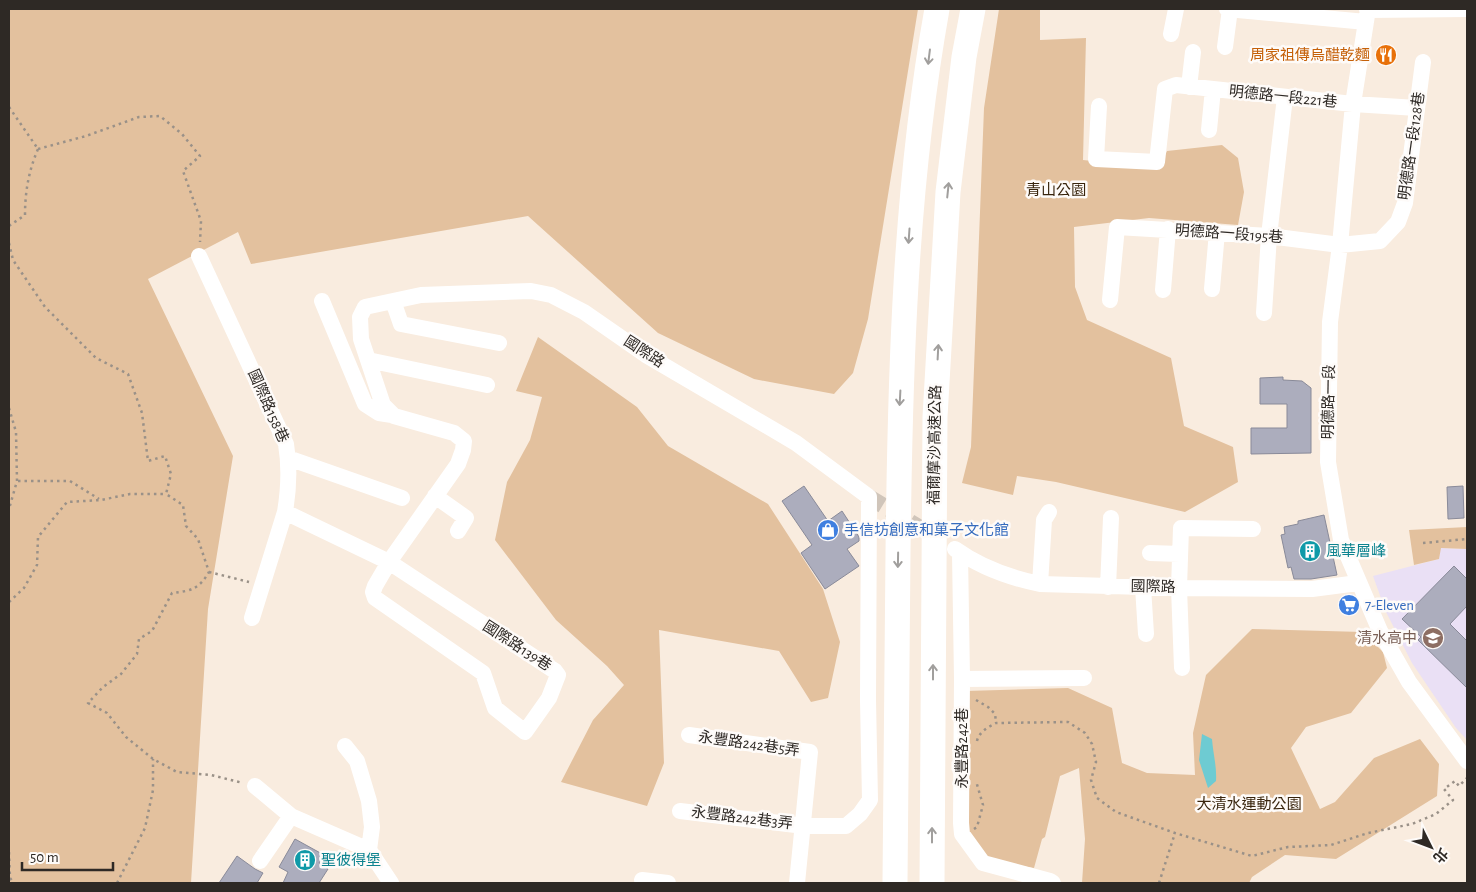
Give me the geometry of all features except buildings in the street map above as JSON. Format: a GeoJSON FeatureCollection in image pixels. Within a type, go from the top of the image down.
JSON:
{"type":"FeatureCollection","features":[{"type":"Feature","properties":{"kind":"highway"},"geometry":{"type":"LineString","coordinates":[[895,883],[899,420],[912,186],[930,45],[937,9]]}},
{"type":"Feature","properties":{"kind":"highway","name":"福爾摩沙高速公路"},"geometry":{"type":"LineString","coordinates":[[932,883],[934,417],[948,192],[964,57],[973,9]]}},
{"type":"Feature","properties":{"kind":"street"},"geometry":{"type":"LineString","coordinates":[[1171,34],[1176,9]]}},
{"type":"Feature","properties":{"kind":"street"},"geometry":{"type":"LineString","coordinates":[[1225,47],[1228,9],[1367,14],[1467,9]]}},
{"type":"Feature","properties":{"kind":"street","name":"明德路一段"},"geometry":{"type":"LineString","coordinates":[[1367,14],[1354,104],[1340,245],[1330,322],[1328,462],[1341,540],[1380,631],[1409,682],[1467,762]]}},
{"type":"Feature","properties":{"kind":"street"},"geometry":{"type":"LineString","coordinates":[[1188,86],[1192,52]]}},
{"type":"Feature","properties":{"kind":"street","name":"明德路一段128巷"},"geometry":{"type":"LineString","coordinates":[[1340,245],[1380,241],[1398,222],[1405,204],[1423,62]]}},
{"type":"Feature","properties":{"kind":"street","name":"明德路一段221巷"},"geometry":{"type":"LineString","coordinates":[[1099,106],[1096,159],[1157,162],[1165,89],[1176,85],[1354,104],[1417,108]]}},
{"type":"Feature","properties":{"kind":"street","name":"明德路一段221巷"},"geometry":{"type":"LineString","coordinates":[[1209,130],[1213,89]]}},
{"type":"Feature","properties":{"kind":"street"},"geometry":{"type":"LineString","coordinates":[[1264,314],[1269,236],[1285,97]]}},
{"type":"Feature","properties":{"kind":"street","name":"明德路一段195巷"},"geometry":{"type":"LineString","coordinates":[[1110,300],[1117,227],[1269,236],[1340,245]]}},
{"type":"Feature","properties":{"kind":"street"},"geometry":{"type":"LineString","coordinates":[[1163,290],[1168,229]]}},
{"type":"Feature","properties":{"kind":"street"},"geometry":{"type":"LineString","coordinates":[[1212,289],[1216,232]]}},
{"type":"Feature","properties":{"kind":"street","name":"國際路158巷"},"geometry":{"type":"LineString","coordinates":[[199,256],[286,444],[289,488],[285,512],[252,618]]}},
{"type":"Feature","properties":{"kind":"street","name":"國際路"},"geometry":{"type":"LineString","coordinates":[[394,416],[383,405],[361,339],[360,317],[365,307],[421,295],[531,291],[551,295],[584,312],[646,355],[796,442],[869,497],[868,700],[870,800],[860,814],[846,826],[804,826]]}},
{"type":"Feature","properties":{"kind":"street"},"geometry":{"type":"LineString","coordinates":[[285,512],[389,562],[458,464],[463,450],[464,441],[454,433],[379,413],[365,404],[322,301]]}},
{"type":"Feature","properties":{"kind":"street"},"geometry":{"type":"LineString","coordinates":[[393,301],[402,324],[498,343]]}},
{"type":"Feature","properties":{"kind":"street"},"geometry":{"type":"LineString","coordinates":[[368,360],[487,385]]}},
{"type":"Feature","properties":{"kind":"street"},"geometry":{"type":"LineString","coordinates":[[288,458],[402,498]]}},
{"type":"Feature","properties":{"kind":"street"},"geometry":{"type":"LineString","coordinates":[[435,496],[466,518],[458,532]]}},
{"type":"Feature","properties":{"kind":"street"},"geometry":{"type":"LineString","coordinates":[[1040,584],[1044,520],[1049,512]]}},
{"type":"Feature","properties":{"kind":"street"},"geometry":{"type":"LineString","coordinates":[[1108,587],[1111,518]]}},
{"type":"Feature","properties":{"kind":"street"},"geometry":{"type":"LineString","coordinates":[[1182,668],[1179,588],[1181,528],[1253,529]]}},
{"type":"Feature","properties":{"kind":"street","name":"國際路"},"geometry":{"type":"LineString","coordinates":[[957,551],[999,572],[1040,584],[1108,587],[1312,589],[1358,583]]}},
{"type":"Feature","properties":{"kind":"street","name":"永豐路242巷"},"geometry":{"type":"LineString","coordinates":[[957,551],[969,680],[962,834],[983,863],[1053,883]]}},
{"type":"Feature","properties":{"kind":"street"},"geometry":{"type":"LineString","coordinates":[[1150,553],[1180,554]]}},
{"type":"Feature","properties":{"kind":"street","name":"國際路139巷"},"geometry":{"type":"LineString","coordinates":[[389,562],[555,671],[558,676],[549,698],[525,732],[495,708],[483,673],[375,598],[374,586],[389,562]]}},
{"type":"Feature","properties":{"kind":"street"},"geometry":{"type":"LineString","coordinates":[[1143,587],[1146,634]]}},
{"type":"Feature","properties":{"kind":"street"},"geometry":{"type":"LineString","coordinates":[[969,680],[1084,678]]}},
{"type":"Feature","properties":{"kind":"street","name":"永豐路242巷5弄"},"geometry":{"type":"LineString","coordinates":[[689,735],[810,752],[804,826]]}},
{"type":"Feature","properties":{"kind":"street"},"geometry":{"type":"LineString","coordinates":[[345,746],[358,761],[369,801],[372,827],[369,850]]}},
{"type":"Feature","properties":{"kind":"street"},"geometry":{"type":"LineString","coordinates":[[255,786],[291,816],[369,850],[391,883]]}},
{"type":"Feature","properties":{"kind":"street","name":"永豐路242巷3弄"},"geometry":{"type":"LineString","coordinates":[[680,810],[804,826]]}},
{"type":"Feature","properties":{"kind":"street"},"geometry":{"type":"LineString","coordinates":[[260,861],[291,816]]}},
{"type":"Feature","properties":{"kind":"street"},"geometry":{"type":"LineString","coordinates":[[797,883],[804,826]]}},
{"type":"Feature","properties":{"kind":"street"},"geometry":{"type":"LineString","coordinates":[[642,880],[668,883]]}},
{"type":"Feature","properties":{"kind":"path"},"geometry":{"type":"LineString","coordinates":[[9,107],[38,149]]}},
{"type":"Feature","properties":{"kind":"path"},"geometry":{"type":"LineString","coordinates":[[38,149],[86,136],[139,116],[160,116],[182,134],[200,156],[183,171],[201,221],[199,256]]}},
{"type":"Feature","properties":{"kind":"path"},"geometry":{"type":"LineString","coordinates":[[9,226],[25,215],[25,200],[30,169],[38,149]]}},
{"type":"Feature","properties":{"kind":"path"},"geometry":{"type":"LineString","coordinates":[[9,243],[13,260],[45,307],[96,358],[128,374],[142,414],[148,461],[165,456],[171,474],[166,494]]}},
{"type":"Feature","properties":{"kind":"path"},"geometry":{"type":"LineString","coordinates":[[9,408],[16,432],[17,481],[9,509]]}},
{"type":"Feature","properties":{"kind":"path"},"geometry":{"type":"LineString","coordinates":[[17,481],[70,481],[101,500]]}},
{"type":"Feature","properties":{"kind":"path"},"geometry":{"type":"LineString","coordinates":[[9,602],[24,588],[37,565],[38,537],[67,502],[101,500],[130,494],[166,494],[183,505],[186,526],[198,539],[209,572],[204,581],[190,591],[172,593],[152,631],[139,639],[138,654],[121,674],[103,687],[88,703],[107,713],[126,737],[153,760],[177,772],[211,775],[255,786]]}},
{"type":"Feature","properties":{"kind":"path"},"geometry":{"type":"LineString","coordinates":[[1424,543],[1467,539]]}},
{"type":"Feature","properties":{"kind":"path"},"geometry":{"type":"LineString","coordinates":[[209,572],[261,585]]}},
{"type":"Feature","properties":{"kind":"path"},"geometry":{"type":"LineString","coordinates":[[969,680],[977,702],[988,707],[995,714],[996,722]]}},
{"type":"Feature","properties":{"kind":"path"},"geometry":{"type":"LineString","coordinates":[[976,745],[977,738],[986,727],[996,722],[1068,722],[1085,733],[1092,744],[1096,762],[1091,780],[1097,798],[1116,812],[1175,833],[1252,856],[1288,847],[1331,846],[1368,833],[1412,824],[1436,814],[1453,800],[1444,789],[1455,780],[1459,786],[1467,778]]}},
{"type":"Feature","properties":{"kind":"path"},"geometry":{"type":"LineString","coordinates":[[117,883],[145,828],[153,790],[153,760]]}},
{"type":"Feature","properties":{"kind":"path"},"geometry":{"type":"LineString","coordinates":[[962,829],[971,832],[977,827],[984,805],[975,777]]}},
{"type":"Feature","properties":{"kind":"path"},"geometry":{"type":"LineString","coordinates":[[1159,883],[1175,833]]}},
{"type":"Feature","properties":{"kind":"path"},"geometry":{"type":"LineString","coordinates":[[9,852],[10,878],[14,883]]}},
{"type":"Feature","properties":{"kind":"shaded area","name":"清水高中"},"geometry":{"type":"Polygon","coordinates":[[[1440,548],[1467,549],[1467,740],[1456,728],[1412,663],[1386,612],[1373,576],[1439,559],[1440,548]]]}},
{"type":"Feature","properties":{"kind":"green space"},"geometry":{"type":"Polygon","coordinates":[[[9,9],[918,9],[868,319],[853,373],[834,394],[754,379],[658,333],[528,216],[251,264],[238,232],[148,279],[233,456],[208,609],[191,883],[9,883],[9,9]]]}},
{"type":"Feature","properties":{"kind":"green space","name":"青山公園"},"geometry":{"type":"Polygon","coordinates":[[[999,9],[1040,9],[1040,40],[1086,38],[1083,160],[1159,168],[1167,151],[1222,145],[1238,158],[1244,192],[1238,225],[1149,218],[1074,227],[1075,287],[1087,320],[1171,358],[1184,426],[1233,447],[1238,482],[1185,512],[1056,482],[1017,476],[1013,495],[962,483],[971,447],[984,108],[999,9]]]}},
{"type":"Feature","properties":{"kind":"green space"},"geometry":{"type":"Polygon","coordinates":[[[538,337],[637,407],[668,446],[768,504],[823,589],[840,642],[828,698],[811,702],[779,651],[659,630],[664,763],[647,806],[561,782],[593,720],[624,685],[607,666],[556,620],[495,540],[507,482],[530,440],[542,397],[516,391],[538,337]]]}},
{"type":"Feature","properties":{"kind":"green space"},"geometry":{"type":"Polygon","coordinates":[[[1467,527],[1467,549],[1441,548],[1439,559],[1414,565],[1409,530],[1467,527]]]}},
{"type":"Feature","properties":{"kind":"green space","name":"大清水運動公園"},"geometry":{"type":"Polygon","coordinates":[[[1252,629],[1363,632],[1383,652],[1387,668],[1351,713],[1306,727],[1291,748],[1320,809],[1335,802],[1374,758],[1420,739],[1439,764],[1437,796],[1336,859],[1285,855],[1252,877],[1249,883],[1082,883],[1085,839],[1079,768],[1060,776],[1045,837],[1042,839],[1034,868],[987,861],[963,826],[965,691],[1068,688],[1112,708],[1122,763],[1147,773],[1195,775],[1193,733],[1206,675],[1252,629]]]}},
{"type":"Feature","properties":{"kind":"water"},"geometry":{"type":"Polygon","coordinates":[[[1202,734],[1212,739],[1215,765],[1216,781],[1208,788],[1199,760],[1202,734]]]}},
{"type":"Feature","properties":{"kind":"tunnel"},"geometry":{"type":"LineString","coordinates":[[869,497],[940,540]]}},
{"type":"Feature","properties":{"kind":"place","name":"周家祖傳烏醋乾麵"},"geometry":{"type":"Point","coordinates":[1386,55]}},
{"type":"Feature","properties":{"kind":"place","name":"手信坊創意和菓子文化館"},"geometry":{"type":"Point","coordinates":[828,530]}},
{"type":"Feature","properties":{"kind":"place","name":"風華層峰"},"geometry":{"type":"Point","coordinates":[1310,551]}},
{"type":"Feature","properties":{"kind":"place","name":"7-Eleven"},"geometry":{"type":"Point","coordinates":[1349,605]}},
{"type":"Feature","properties":{"kind":"place","name":"清水高中"},"geometry":{"type":"Point","coordinates":[1433,638]}},
{"type":"Feature","properties":{"kind":"place","name":"聖彼得堡"},"geometry":{"type":"Point","coordinates":[305,860]}}]}
